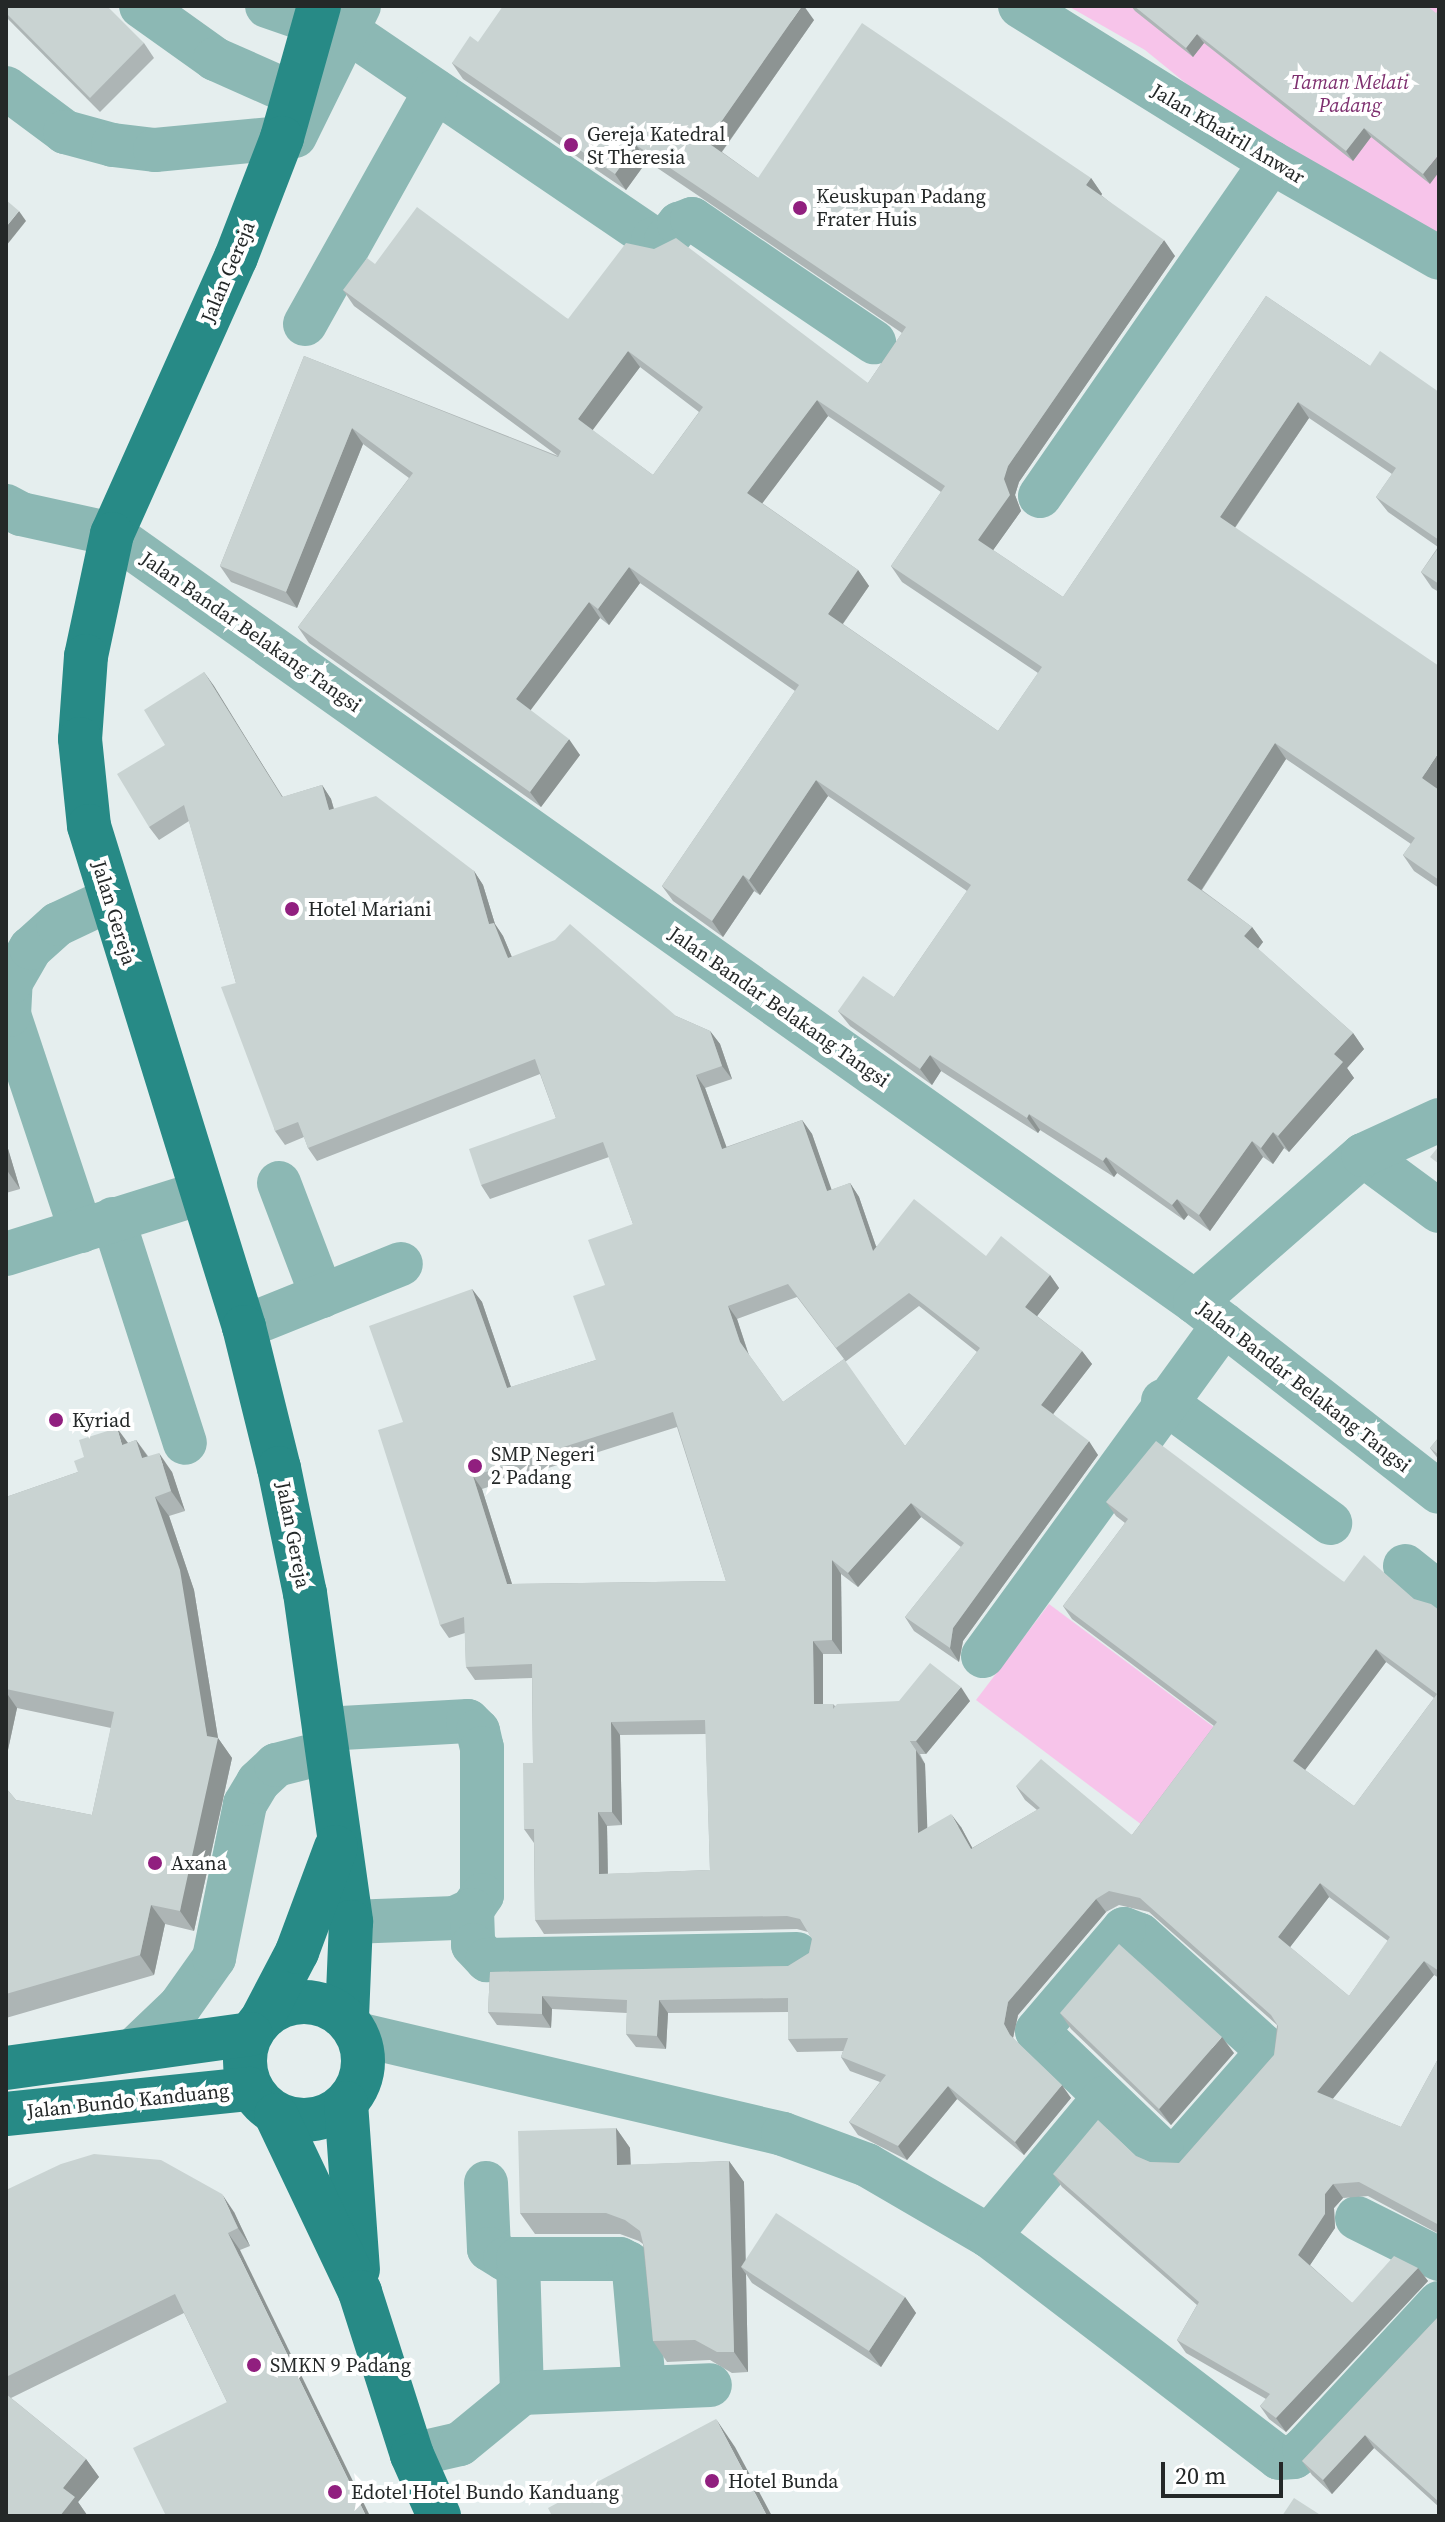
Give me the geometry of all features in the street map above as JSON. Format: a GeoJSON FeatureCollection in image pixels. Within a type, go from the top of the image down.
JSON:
{"type":"FeatureCollection","features":[{"type":"Feature","properties":{"kind":"main road","name":"Jalan Gereja"},"geometry":{"type":"LineString","coordinates":[[335,16],[294,94],[282,138],[236,257],[112,534],[86,656],[80,739],[89,826],[109,900],[244,1327],[305,1593],[351,1922],[352,2026]]}},
{"type":"Feature","properties":{"kind":"main road"},"geometry":{"type":"LineString","coordinates":[[340,1837],[297,1952],[245,2052],[263,2102],[360,2292],[412,2455],[439,2516]]}},
{"type":"Feature","properties":{"kind":"main road"},"geometry":{"type":"LineString","coordinates":[[6,2068],[135,2049],[256,2026],[295,2002],[314,2002],[352,2026],[363,2070],[346,2103],[360,2292]]}},
{"type":"Feature","properties":{"kind":"main road"},"geometry":{"type":"LineString","coordinates":[[263,2102],[313,2120],[346,2103]]}},
{"type":"Feature","properties":{"kind":"main road","name":"Jalan Bundo Kanduang"},"geometry":{"type":"LineString","coordinates":[[6,2114],[263,2102]]}},
{"type":"Feature","properties":{"kind":"street"},"geometry":{"type":"LineString","coordinates":[[141,6],[215,59],[294,94]]}},
{"type":"Feature","properties":{"kind":"street"},"geometry":{"type":"LineString","coordinates":[[267,6],[335,16],[435,91],[653,239],[666,240],[679,224],[692,219],[874,342]]}},
{"type":"Feature","properties":{"kind":"street","name":"Jalan Khairil Anwar"},"geometry":{"type":"LineString","coordinates":[[1020,6],[1271,162],[1439,258]]}},
{"type":"Feature","properties":{"kind":"street"},"geometry":{"type":"LineString","coordinates":[[236,257],[335,16]]}},
{"type":"Feature","properties":{"kind":"street"},"geometry":{"type":"LineString","coordinates":[[6,88],[65,132],[113,145],[155,150],[282,138]]}},
{"type":"Feature","properties":{"kind":"street"},"geometry":{"type":"LineString","coordinates":[[305,324],[435,91]]}},
{"type":"Feature","properties":{"kind":"street"},"geometry":{"type":"LineString","coordinates":[[1040,496],[1271,162]]}},
{"type":"Feature","properties":{"kind":"street"},"geometry":{"type":"LineString","coordinates":[[6,506],[21,514],[112,534]]}},
{"type":"Feature","properties":{"kind":"street","name":"Jalan Bandar Belakang Tangsi"},"geometry":{"type":"LineString","coordinates":[[112,534],[1209,1313],[1439,1492]]}},
{"type":"Feature","properties":{"kind":"street"},"geometry":{"type":"LineString","coordinates":[[109,900],[58,924],[31,948],[11,982],[9,1015],[185,1443]]}},
{"type":"Feature","properties":{"kind":"street"},"geometry":{"type":"LineString","coordinates":[[983,1656],[1163,1401],[1209,1313],[1363,1155],[1439,1120]]}},
{"type":"Feature","properties":{"kind":"street"},"geometry":{"type":"LineString","coordinates":[[1363,1155],[1439,1211]]}},
{"type":"Feature","properties":{"kind":"street"},"geometry":{"type":"LineString","coordinates":[[279,1183],[322,1296]]}},
{"type":"Feature","properties":{"kind":"street"},"geometry":{"type":"LineString","coordinates":[[6,1254],[201,1193]]}},
{"type":"Feature","properties":{"kind":"street"},"geometry":{"type":"LineString","coordinates":[[244,1327],[401,1264]]}},
{"type":"Feature","properties":{"kind":"street"},"geometry":{"type":"LineString","coordinates":[[1163,1401],[1330,1523]]}},
{"type":"Feature","properties":{"kind":"street"},"geometry":{"type":"LineString","coordinates":[[1405,1566],[1439,1593]]}},
{"type":"Feature","properties":{"kind":"street"},"geometry":{"type":"LineString","coordinates":[[135,2049],[180,2006],[214,1958],[245,1804],[258,1782],[276,1765],[326,1740],[468,1721],[478,1731],[482,1895],[472,1910],[455,1918],[351,1922]]}},
{"type":"Feature","properties":{"kind":"street"},"geometry":{"type":"LineString","coordinates":[[472,1910],[473,1945],[487,1960],[797,1954]]}},
{"type":"Feature","properties":{"kind":"street"},"geometry":{"type":"LineString","coordinates":[[1133,1930],[1258,2040],[1263,2054],[1179,2153],[1162,2151],[1104,2098],[1040,2037],[1038,2026],[1116,1934],[1133,1930]]}},
{"type":"Feature","properties":{"kind":"street"},"geometry":{"type":"LineString","coordinates":[[352,2026],[831,2149],[989,2236],[1279,2458],[1294,2457],[1304,2449],[1439,2303]]}},
{"type":"Feature","properties":{"kind":"street"},"geometry":{"type":"LineString","coordinates":[[989,2236],[1104,2098]]}},
{"type":"Feature","properties":{"kind":"street"},"geometry":{"type":"LineString","coordinates":[[486,2183],[489,2249],[505,2259],[620,2259],[628,2263],[634,2271],[644,2385]]}},
{"type":"Feature","properties":{"kind":"street"},"geometry":{"type":"LineString","coordinates":[[1357,2218],[1439,2259]]}},
{"type":"Feature","properties":{"kind":"street"},"geometry":{"type":"LineString","coordinates":[[518,2259],[522,2393]]}},
{"type":"Feature","properties":{"kind":"street"},"geometry":{"type":"LineString","coordinates":[[412,2455],[460,2444],[522,2393],[644,2385],[710,2385]]}},
{"type":"Feature","properties":{"kind":"green space","name":"Taman Melati Padang"},"geometry":{"type":"Polygon","coordinates":[[[1068,6],[1439,6],[1439,237],[1204,98],[1145,50],[1068,6]]]}},
{"type":"Feature","properties":{"kind":"green space"},"geometry":{"type":"Polygon","coordinates":[[[1049,1604],[1215,1728],[1142,1825],[976,1700],[1049,1604]]]}},
{"type":"Feature","properties":{"kind":"building"},"geometry":{"type":"Polygon","coordinates":[[[6,6],[107,6],[144,43],[90,98],[6,13],[6,6]]]}},
{"type":"Feature","properties":{"kind":"building"},"geometry":{"type":"Polygon","coordinates":[[[503,6],[802,6],[707,142],[758,178],[862,23],[1091,178],[1086,185],[1164,240],[1008,466],[1004,479],[1010,495],[978,540],[1063,597],[1266,296],[1370,366],[1380,351],[1439,392],[1439,540],[1376,497],[1396,468],[1298,402],[1220,517],[1439,666],[1439,752],[1422,778],[1439,790],[1439,880],[1403,855],[1415,838],[1275,743],[1187,880],[1252,927],[1244,936],[1353,1033],[1334,1054],[1343,1062],[1278,1136],[1273,1132],[1261,1148],[1252,1141],[1199,1215],[1177,1199],[1172,1205],[1106,1157],[1103,1161],[1029,1114],[1027,1118],[930,1055],[920,1069],[838,1011],[863,976],[894,997],[971,885],[816,780],[749,880],[743,875],[712,921],[662,886],[799,685],[629,567],[598,609],[589,602],[516,699],[569,739],[530,792],[298,627],[413,473],[352,428],[286,592],[220,566],[304,356],[558,457],[561,451],[343,290],[367,258],[375,264],[417,207],[568,319],[626,243],[654,249],[676,238],[868,383],[906,327],[636,145],[615,174],[452,63],[470,36],[478,42],[503,6]],[[628,351],[578,419],[653,475],[703,407],[628,351]],[[817,400],[747,493],[858,570],[828,614],[998,731],[1042,667],[891,566],[945,486],[817,400]]]}},
{"type":"Feature","properties":{"kind":"building","name":"Taman Melati Padang"},"geometry":{"type":"Polygon","coordinates":[[[1134,6],[1427,6],[1436,13],[1439,9],[1439,154],[1423,174],[1364,128],[1346,151],[1197,34],[1186,48],[1134,6]]]}},
{"type":"Feature","properties":{"kind":"building"},"geometry":{"type":"Polygon","coordinates":[[[6,200],[19,211],[6,227],[6,200]]]}},
{"type":"Feature","properties":{"kind":"building"},"geometry":{"type":"Polygon","coordinates":[[[1439,547],[1439,584],[1421,572],[1439,547]]]}},
{"type":"Feature","properties":{"kind":"building"},"geometry":{"type":"Polygon","coordinates":[[[204,672],[282,797],[322,785],[329,810],[376,796],[474,871],[489,924],[494,923],[508,958],[555,940],[570,924],[676,1016],[710,1031],[722,1066],[696,1075],[722,1149],[802,1120],[827,1191],[850,1183],[873,1251],[914,1199],[986,1256],[1001,1236],[1050,1275],[1025,1307],[1082,1351],[1041,1405],[1089,1441],[953,1628],[950,1648],[905,1617],[964,1543],[911,1503],[848,1573],[832,1560],[832,1640],[813,1641],[814,1704],[833,1704],[833,1709],[837,1704],[899,1701],[930,1663],[961,1687],[916,1741],[910,1741],[916,1750],[918,1833],[951,1814],[971,1849],[1040,1808],[1016,1786],[1041,1759],[1132,1835],[1217,1722],[1063,1606],[1128,1519],[1106,1502],[1156,1441],[1344,1582],[1364,1555],[1414,1599],[1439,1610],[1439,1971],[1424,1961],[1317,2092],[1401,2127],[1439,2057],[1439,2225],[1359,2182],[1333,2184],[1325,2194],[1325,2214],[1298,2255],[1352,2303],[1394,2256],[1418,2268],[1276,2418],[1260,2406],[1270,2394],[1177,2340],[1199,2302],[1053,2174],[1098,2120],[1136,2156],[1150,2162],[1179,2163],[1274,2055],[1278,2026],[1271,2015],[1140,1898],[1109,1891],[1096,1899],[1008,2002],[1004,2024],[1010,2035],[1062,2085],[1015,2142],[948,2086],[898,2146],[849,2122],[886,2075],[841,2057],[848,2038],[788,2039],[788,1998],[659,2000],[657,2036],[626,2034],[627,2000],[542,1996],[542,2014],[488,2012],[490,1972],[788,1966],[809,1953],[812,1939],[800,1919],[787,1916],[535,1920],[534,1829],[524,1829],[523,1763],[533,1763],[532,1664],[466,1667],[464,1617],[440,1625],[378,1430],[403,1422],[369,1326],[472,1289],[507,1388],[596,1360],[573,1296],[605,1285],[588,1240],[633,1224],[603,1142],[481,1185],[469,1149],[556,1118],[535,1059],[308,1148],[298,1122],[275,1131],[221,987],[236,983],[184,805],[149,827],[117,774],[165,745],[144,710],[204,672]],[[788,1284],[728,1306],[740,1342],[783,1402],[844,1359],[905,1446],[980,1348],[909,1293],[836,1348],[788,1284]],[[673,1412],[473,1476],[507,1584],[726,1581],[673,1412]],[[1376,1649],[1293,1761],[1354,1806],[1437,1694],[1376,1649]],[[705,1720],[611,1722],[612,1812],[598,1812],[599,1874],[710,1870],[705,1720]],[[1320,1883],[1278,1937],[1349,1996],[1390,1937],[1320,1883]]]}},
{"type":"Feature","properties":{"kind":"building"},"geometry":{"type":"Polygon","coordinates":[[[1439,1146],[1439,1164],[1430,1157],[1439,1146]]]}},
{"type":"Feature","properties":{"kind":"building"},"geometry":{"type":"Polygon","coordinates":[[[117,1428],[122,1445],[136,1440],[142,1458],[159,1453],[171,1491],[155,1497],[180,1570],[207,1736],[218,1738],[180,1911],[151,1905],[140,1955],[6,1994],[6,1788],[16,1800],[92,1815],[114,1712],[6,1689],[6,1497],[78,1472],[74,1461],[84,1457],[79,1440],[117,1428]]]}},
{"type":"Feature","properties":{"kind":"building"},"geometry":{"type":"Polygon","coordinates":[[[1439,1437],[1439,1455],[1430,1448],[1439,1437]]]}},
{"type":"Feature","properties":{"kind":"building"},"geometry":{"type":"Polygon","coordinates":[[[1119,1944],[1222,2037],[1159,2109],[1060,2013],[1119,1944]]]}},
{"type":"Feature","properties":{"kind":"building"},"geometry":{"type":"Polygon","coordinates":[[[616,2128],[617,2165],[729,2161],[734,2352],[717,2352],[695,2340],[653,2341],[644,2247],[640,2231],[625,2220],[606,2213],[520,2213],[518,2131],[616,2128]]]}},
{"type":"Feature","properties":{"kind":"building"},"geometry":{"type":"Polygon","coordinates":[[[94,2154],[161,2160],[222,2194],[238,2228],[228,2233],[366,2516],[166,2516],[133,2448],[227,2402],[175,2294],[6,2377],[6,2190],[61,2164],[94,2154]]]}},
{"type":"Feature","properties":{"kind":"building"},"geometry":{"type":"Polygon","coordinates":[[[776,2213],[905,2297],[869,2351],[741,2267],[776,2213]]]}},
{"type":"Feature","properties":{"kind":"building"},"geometry":{"type":"Polygon","coordinates":[[[1439,2316],[1439,2502],[1365,2435],[1323,2480],[1302,2461],[1439,2316]]]}},
{"type":"Feature","properties":{"kind":"building"},"geometry":{"type":"Polygon","coordinates":[[[6,2394],[86,2459],[63,2488],[75,2497],[60,2516],[6,2516],[6,2394]]]}},
{"type":"Feature","properties":{"kind":"building"},"geometry":{"type":"Polygon","coordinates":[[[716,2419],[767,2516],[552,2516],[548,2508],[716,2419]]]}},
{"type":"Feature","properties":{"kind":"building"},"geometry":{"type":"Polygon","coordinates":[[[1294,2498],[1322,2516],[1282,2516],[1294,2498]]]}},
{"type":"Feature","properties":{"kind":"place","name":"Gereja Katedral St Theresia"},"geometry":{"type":"Point","coordinates":[571,145]}},
{"type":"Feature","properties":{"kind":"place","name":"Keuskupan Padang Frater Huis"},"geometry":{"type":"Point","coordinates":[800,208]}},
{"type":"Feature","properties":{"kind":"place","name":"Hotel Mariani"},"geometry":{"type":"Point","coordinates":[292,909]}},
{"type":"Feature","properties":{"kind":"place","name":"Kyriad"},"geometry":{"type":"Point","coordinates":[56,1420]}},
{"type":"Feature","properties":{"kind":"place","name":"SMP Negeri 2 Padang"},"geometry":{"type":"Point","coordinates":[475,1466]}},
{"type":"Feature","properties":{"kind":"place","name":"Axana"},"geometry":{"type":"Point","coordinates":[155,1863]}},
{"type":"Feature","properties":{"kind":"place","name":"SMKN 9 Padang"},"geometry":{"type":"Point","coordinates":[254,2365]}},
{"type":"Feature","properties":{"kind":"place","name":"Hotel Bunda"},"geometry":{"type":"Point","coordinates":[712,2481]}},
{"type":"Feature","properties":{"kind":"place","name":"Edotel Hotel Bundo Kanduang"},"geometry":{"type":"Point","coordinates":[335,2492]}}]}
